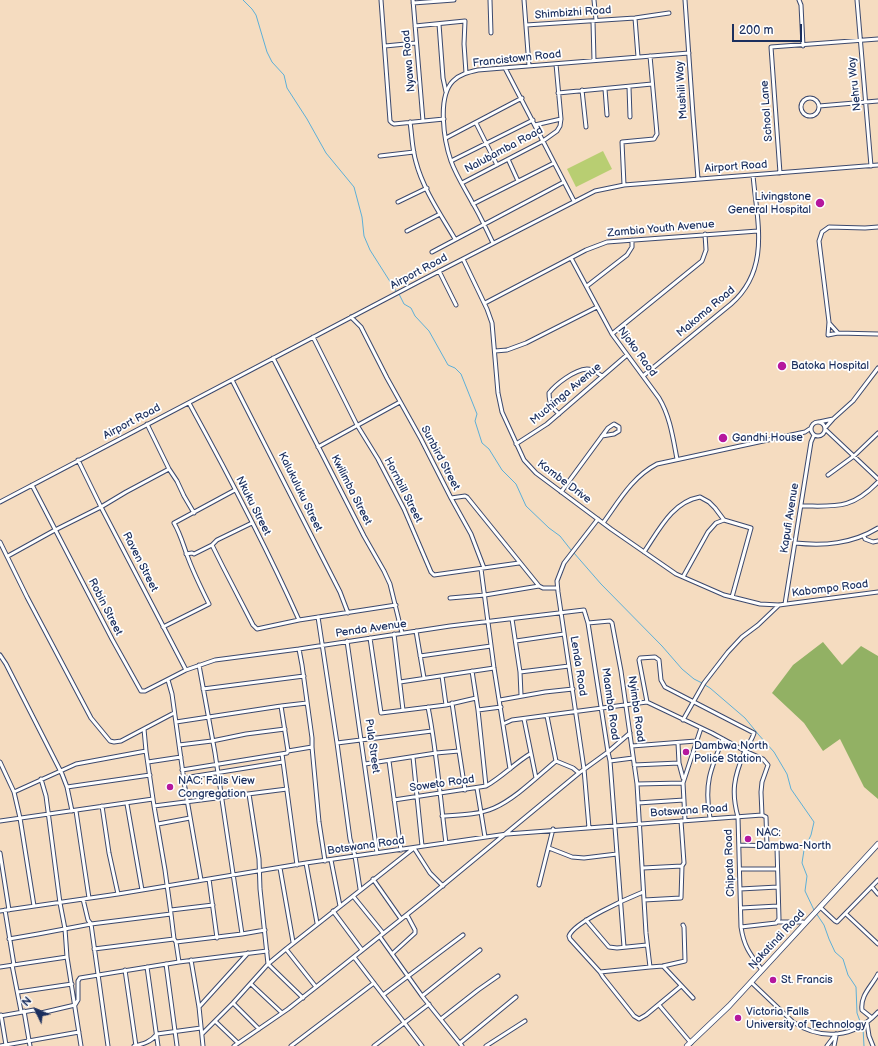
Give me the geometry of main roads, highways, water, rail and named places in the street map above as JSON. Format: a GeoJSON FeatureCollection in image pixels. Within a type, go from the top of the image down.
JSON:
{"type":"FeatureCollection","features":[{"type":"Feature","properties":{"kind":"highway","name":"Nakatindi Road"},"geometry":{"type":"LineString","coordinates":[[689,1044],[713,1022],[751,982],[878,844]]}},
{"type":"Feature","properties":{"kind":"waterway"},"geometry":{"type":"LineString","coordinates":[[243,0],[256,15],[267,52],[272,62],[284,75],[287,88],[307,119],[326,153],[354,187],[362,217],[364,236],[370,250],[396,291]]}},
{"type":"Feature","properties":{"kind":"waterway"},"geometry":{"type":"LineString","coordinates":[[399,294],[404,304],[411,308],[415,316],[429,331],[448,365],[455,368],[461,374],[477,414],[475,421],[482,443],[489,449],[502,470],[516,484],[526,506],[549,528],[560,536],[571,550]]}},
{"type":"Feature","properties":{"kind":"waterway"},"geometry":{"type":"LineString","coordinates":[[574,553],[601,584],[662,646],[682,669],[694,679],[702,683]]}},
{"type":"Feature","properties":{"kind":"waterway"},"geometry":{"type":"LineString","coordinates":[[705,685],[745,718],[774,752],[787,774],[791,789],[814,822],[811,835],[804,850],[802,863],[807,876],[805,891],[814,910]]}},
{"type":"Feature","properties":{"kind":"waterway"},"geometry":{"type":"LineString","coordinates":[[816,913],[824,925],[835,952],[843,959],[848,975],[856,987],[857,1013],[861,1024]]}},
{"type":"Feature","properties":{"kind":"waterway"},"geometry":{"type":"LineString","coordinates":[[863,1028],[864,1046]]}},
{"type":"Feature","properties":{"kind":"place","name":"Livingstone General Hospital"},"geometry":{"type":"Point","coordinates":[820,203]}},
{"type":"Feature","properties":{"kind":"place","name":"Batoka Hospital"},"geometry":{"type":"Point","coordinates":[782,366]}},
{"type":"Feature","properties":{"kind":"place","name":"Gandhi House"},"geometry":{"type":"Point","coordinates":[723,438]}},
{"type":"Feature","properties":{"kind":"place","name":"Dambwa North Police Station"},"geometry":{"type":"Point","coordinates":[686,752]}},
{"type":"Feature","properties":{"kind":"place","name":"NAC: Falls View Congregation"},"geometry":{"type":"Point","coordinates":[170,787]}},
{"type":"Feature","properties":{"kind":"place","name":"NAC: Dambwa-North"},"geometry":{"type":"Point","coordinates":[748,839]}},
{"type":"Feature","properties":{"kind":"place","name":"St. Francis"},"geometry":{"type":"Point","coordinates":[773,980]}},
{"type":"Feature","properties":{"kind":"place","name":"Victoria Falls University of Technology"},"geometry":{"type":"Point","coordinates":[738,1018]}}]}
